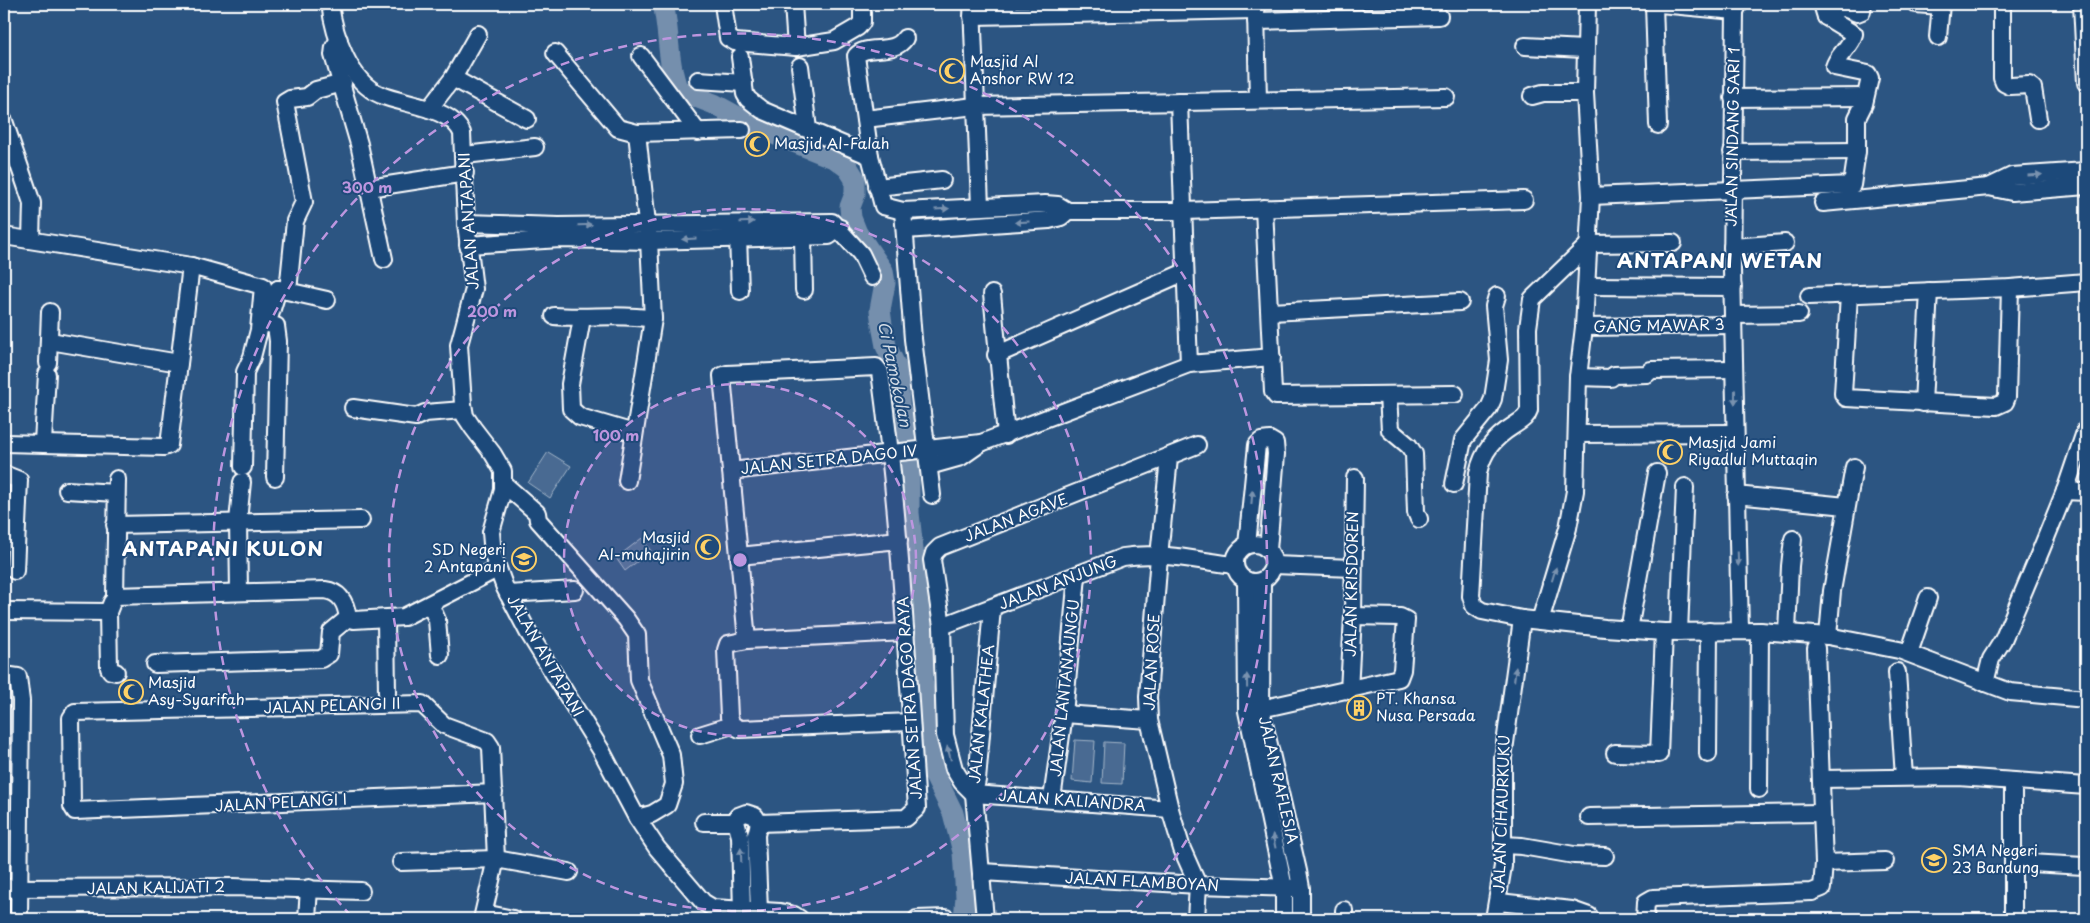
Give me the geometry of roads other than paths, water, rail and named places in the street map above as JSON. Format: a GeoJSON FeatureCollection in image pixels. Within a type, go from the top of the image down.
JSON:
{"type":"FeatureCollection","features":[{"type":"Feature","properties":{"kind":"street","name":"JALAN ANTAPANI"},"geometry":{"type":"LineString","coordinates":[[330,4],[339,40],[359,79],[380,95],[429,109],[455,122],[462,133],[465,155],[466,223],[474,289],[460,344],[463,410],[473,428],[500,464],[504,484],[491,532],[498,569],[508,594],[528,632],[601,750],[637,818],[658,848],[703,902],[713,908],[751,912],[780,912],[794,915],[800,919]]}},
{"type":"Feature","properties":{"kind":"street"},"geometry":{"type":"LineString","coordinates":[[723,4],[728,38],[735,42],[796,47],[834,41],[858,27],[862,22],[862,4]]}},
{"type":"Feature","properties":{"kind":"street"},"geometry":{"type":"LineString","coordinates":[[793,4],[796,47]]}},
{"type":"Feature","properties":{"kind":"street"},"geometry":{"type":"LineString","coordinates":[[1540,621],[1573,506],[1578,377],[1587,286],[1591,196],[1584,49],[1587,4]]}},
{"type":"Feature","properties":{"kind":"street"},"geometry":{"type":"LineString","coordinates":[[1654,4],[1658,125]]}},
{"type":"Feature","properties":{"kind":"street"},"geometry":{"type":"LineString","coordinates":[[1669,4],[1737,7]]}},
{"type":"Feature","properties":{"kind":"street"},"geometry":{"type":"LineString","coordinates":[[1824,10],[1841,7],[1857,13],[1862,11],[1863,4]]}},
{"type":"Feature","properties":{"kind":"street"},"geometry":{"type":"LineString","coordinates":[[1916,4],[1941,5],[1938,37]]}},
{"type":"Feature","properties":{"kind":"street"},"geometry":{"type":"LineString","coordinates":[[2002,4],[2002,78],[2004,83],[2010,86],[2029,85],[2033,88],[2038,119]]}},
{"type":"Feature","properties":{"kind":"street"},"geometry":{"type":"LineString","coordinates":[[2082,4],[2086,83]]}},
{"type":"Feature","properties":{"kind":"street","name":"JALAN SINDANG SARI 1"},"geometry":{"type":"LineString","coordinates":[[1737,7],[1733,98],[1732,247],[1734,433],[1740,630]]}},
{"type":"Feature","properties":{"kind":"street"},"geometry":{"type":"LineString","coordinates":[[980,207],[972,10],[1256,12],[1439,16]]}},
{"type":"Feature","properties":{"kind":"street"},"geometry":{"type":"LineString","coordinates":[[1591,196],[1852,185],[1858,151],[1857,118],[1864,104],[1870,78],[1868,74],[1834,67],[1848,48],[1854,34],[1824,10]]}},
{"type":"Feature","properties":{"kind":"street"},"geometry":{"type":"LineString","coordinates":[[1256,12],[1258,100]]}},
{"type":"Feature","properties":{"kind":"street"},"geometry":{"type":"LineString","coordinates":[[429,109],[453,78],[478,34]]}},
{"type":"Feature","properties":{"kind":"street"},"geometry":{"type":"LineString","coordinates":[[905,38],[897,46],[862,51],[856,56],[870,156],[883,206],[903,211],[1045,204],[1058,205],[1068,211],[1184,211],[1524,200]]}},
{"type":"Feature","properties":{"kind":"street"},"geometry":{"type":"LineString","coordinates":[[339,40],[333,51],[369,188],[384,259]]}},
{"type":"Feature","properties":{"kind":"street"},"geometry":{"type":"LineString","coordinates":[[1525,46],[1584,49]]}},
{"type":"Feature","properties":{"kind":"street"},"geometry":{"type":"LineString","coordinates":[[555,53],[614,126],[636,133],[742,130]]}},
{"type":"Feature","properties":{"kind":"street"},"geometry":{"type":"LineString","coordinates":[[641,56],[698,132]]}},
{"type":"Feature","properties":{"kind":"street"},"geometry":{"type":"LineString","coordinates":[[740,57],[746,96],[762,110],[870,156]]}},
{"type":"Feature","properties":{"kind":"street"},"geometry":{"type":"LineString","coordinates":[[800,66],[808,129]]}},
{"type":"Feature","properties":{"kind":"street"},"geometry":{"type":"LineString","coordinates":[[453,78],[527,120]]}},
{"type":"Feature","properties":{"kind":"street"},"geometry":{"type":"LineString","coordinates":[[698,80],[744,83]]}},
{"type":"Feature","properties":{"kind":"street"},"geometry":{"type":"LineString","coordinates":[[239,592],[238,521],[242,474],[244,372],[252,357],[295,221],[304,202],[286,102],[290,99],[307,97],[316,90],[342,83]]}},
{"type":"Feature","properties":{"kind":"street"},"geometry":{"type":"LineString","coordinates":[[1532,96],[1543,93],[1585,93]]}},
{"type":"Feature","properties":{"kind":"street"},"geometry":{"type":"LineString","coordinates":[[865,119],[975,106],[1446,97]]}},
{"type":"Feature","properties":{"kind":"street"},"geometry":{"type":"LineString","coordinates":[[1733,98],[1865,97]]}},
{"type":"Feature","properties":{"kind":"street"},"geometry":{"type":"LineString","coordinates":[[1179,102],[1189,364]]}},
{"type":"Feature","properties":{"kind":"street"},"geometry":{"type":"LineString","coordinates":[[4,124],[32,203],[31,240]]}},
{"type":"Feature","properties":{"kind":"street"},"geometry":{"type":"LineString","coordinates":[[627,481],[654,319],[649,241],[636,133]]}},
{"type":"Feature","properties":{"kind":"street"},"geometry":{"type":"LineString","coordinates":[[465,155],[535,147]]}},
{"type":"Feature","properties":{"kind":"street"},"geometry":{"type":"LineString","coordinates":[[1732,152],[1858,151]]}},
{"type":"Feature","properties":{"kind":"street"},"geometry":{"type":"LineString","coordinates":[[1989,187],[2012,176],[2086,171]]}},
{"type":"Feature","properties":{"kind":"street"},"geometry":{"type":"LineString","coordinates":[[369,188],[465,172]]}},
{"type":"Feature","properties":{"kind":"street"},"geometry":{"type":"LineString","coordinates":[[877,187],[942,180]]}},
{"type":"Feature","properties":{"kind":"street"},"geometry":{"type":"LineString","coordinates":[[1823,204],[1989,187],[2012,192],[2086,186]]}},
{"type":"Feature","properties":{"kind":"street"},"geometry":{"type":"LineString","coordinates":[[1264,208],[1271,312],[1273,392],[1276,396],[1455,394]]}},
{"type":"Feature","properties":{"kind":"street"},"geometry":{"type":"LineString","coordinates":[[903,211],[923,450],[929,466],[932,495]]}},
{"type":"Feature","properties":{"kind":"street"},"geometry":{"type":"LineString","coordinates":[[905,230],[1050,220],[1061,217],[1068,211]]}},
{"type":"Feature","properties":{"kind":"street"},"geometry":{"type":"LineString","coordinates":[[468,245],[517,242],[560,232],[647,224],[825,221],[832,222],[840,228],[861,254],[872,277]]}},
{"type":"Feature","properties":{"kind":"street"},"geometry":{"type":"LineString","coordinates":[[466,223],[516,223],[560,232],[649,241],[738,237],[829,236],[840,228]]}},
{"type":"Feature","properties":{"kind":"street"},"geometry":{"type":"LineString","coordinates":[[516,223],[517,242]]}},
{"type":"Feature","properties":{"kind":"street"},"geometry":{"type":"LineString","coordinates":[[4,236],[191,266],[273,289],[327,300]]}},
{"type":"Feature","properties":{"kind":"street"},"geometry":{"type":"LineString","coordinates":[[803,236],[804,290]]}},
{"type":"Feature","properties":{"kind":"street"},"geometry":{"type":"LineString","coordinates":[[738,237],[740,290]]}},
{"type":"Feature","properties":{"kind":"street"},"geometry":{"type":"LineString","coordinates":[[1673,243],[1589,244],[1532,299],[1528,328],[1529,410],[1523,420],[1490,444],[1483,454],[1480,463],[1471,596],[1474,606],[1482,611],[1540,621],[1629,630],[1672,632],[1740,630],[1828,634],[1909,653],[1986,680],[2010,692],[2086,699]]}},
{"type":"Feature","properties":{"kind":"street"},"geometry":{"type":"LineString","coordinates":[[1732,247],[1785,243]]}},
{"type":"Feature","properties":{"kind":"street"},"geometry":{"type":"LineString","coordinates":[[4,443],[43,442],[164,447],[169,445],[191,266]]}},
{"type":"Feature","properties":{"kind":"street"},"geometry":{"type":"LineString","coordinates":[[996,355],[1185,272]]}},
{"type":"Feature","properties":{"kind":"street"},"geometry":{"type":"LineString","coordinates":[[1808,296],[2010,288],[2086,282]]}},
{"type":"Feature","properties":{"kind":"street"},"geometry":{"type":"LineString","coordinates":[[1587,286],[1733,287]]}},
{"type":"Feature","properties":{"kind":"street"},"geometry":{"type":"LineString","coordinates":[[1849,295],[1843,394],[1846,398],[1996,406],[2006,402],[2008,392],[2010,288]]}},
{"type":"Feature","properties":{"kind":"street"},"geometry":{"type":"LineString","coordinates":[[273,289],[268,324],[276,326],[278,341],[275,477]]}},
{"type":"Feature","properties":{"kind":"street"},"geometry":{"type":"LineString","coordinates":[[1923,403],[1929,291]]}},
{"type":"Feature","properties":{"kind":"street"},"geometry":{"type":"LineString","coordinates":[[992,294],[996,355],[1006,435]]}},
{"type":"Feature","properties":{"kind":"street"},"geometry":{"type":"LineString","coordinates":[[1454,484],[1463,440],[1484,415],[1493,399],[1498,372],[1499,349],[1494,306],[1497,296]]}},
{"type":"Feature","properties":{"kind":"street"},"geometry":{"type":"LineString","coordinates":[[1271,312],[1460,302]]}},
{"type":"Feature","properties":{"kind":"street"},"geometry":{"type":"LineString","coordinates":[[43,442],[50,341],[50,312]]}},
{"type":"Feature","properties":{"kind":"street","name":"GANG MAWAR 3"},"geometry":{"type":"LineString","coordinates":[[1584,327],[1733,320],[1799,314]]}},
{"type":"Feature","properties":{"kind":"street"},"geometry":{"type":"LineString","coordinates":[[554,316],[582,318],[641,317],[654,319]]}},
{"type":"Feature","properties":{"kind":"street"},"geometry":{"type":"LineString","coordinates":[[582,318],[570,384],[571,409],[580,417],[634,433]]}},
{"type":"Feature","properties":{"kind":"street"},"geometry":{"type":"LineString","coordinates":[[50,341],[179,362]]}},
{"type":"Feature","properties":{"kind":"street"},"geometry":{"type":"LineString","coordinates":[[929,466],[961,457],[981,443],[1189,364],[1272,357]]}},
{"type":"Feature","properties":{"kind":"street","name":"JALAN SETRA DAGO RAYA"},"geometry":{"type":"LineString","coordinates":[[704,822],[736,822],[738,816],[746,813],[755,816],[759,823],[906,818],[917,808],[895,452],[880,372],[876,367],[727,374],[722,376],[731,471]]}},
{"type":"Feature","properties":{"kind":"street"},"geometry":{"type":"LineString","coordinates":[[1578,377],[1611,378],[1614,375],[1647,374],[1651,370],[1734,369]]}},
{"type":"Feature","properties":{"kind":"street"},"geometry":{"type":"LineString","coordinates":[[1388,395],[1390,430],[1409,446],[1414,454],[1416,512],[1419,520]]}},
{"type":"Feature","properties":{"kind":"street"},"geometry":{"type":"LineString","coordinates":[[353,408],[416,417],[425,414],[463,410]]}},
{"type":"Feature","properties":{"kind":"street"},"geometry":{"type":"LineString","coordinates":[[1484,415],[1512,427]]}},
{"type":"Feature","properties":{"kind":"street"},"geometry":{"type":"LineString","coordinates":[[1986,680],[1991,659],[2003,640],[2065,491],[2086,429]]}},
{"type":"Feature","properties":{"kind":"street"},"geometry":{"type":"LineString","coordinates":[[1577,434],[1734,433]]}},
{"type":"Feature","properties":{"kind":"street"},"geometry":{"type":"LineString","coordinates":[[1270,440],[1275,443],[1276,454],[1270,574],[1254,580],[1241,577],[1235,565],[1236,557],[1247,545],[1257,445],[1261,441],[1270,440]]}},
{"type":"Feature","properties":{"kind":"street","name":"JALAN SETRA DAGO IV"},"geometry":{"type":"LineString","coordinates":[[731,471],[981,443]]}},
{"type":"Feature","properties":{"kind":"street","name":"JALAN AGAVE"},"geometry":{"type":"LineString","coordinates":[[942,626],[932,560],[936,550],[1169,458],[1197,444]]}},
{"type":"Feature","properties":{"kind":"street","name":"JALAN ROSE"},"geometry":{"type":"LineString","coordinates":[[1169,458],[1159,556],[1148,697],[1148,720],[1182,849],[1198,885],[1196,919]]}},
{"type":"Feature","properties":{"kind":"street"},"geometry":{"type":"LineString","coordinates":[[1828,634],[1833,583],[1854,467]]}},
{"type":"Feature","properties":{"kind":"street"},"geometry":{"type":"LineString","coordinates":[[731,471],[747,640]]}},
{"type":"Feature","properties":{"kind":"street"},"geometry":{"type":"LineString","coordinates":[[1629,630],[1657,473]]}},
{"type":"Feature","properties":{"kind":"street"},"geometry":{"type":"LineString","coordinates":[[4,474],[19,480],[15,571]]}},
{"type":"Feature","properties":{"kind":"street","name":"JALAN KRISDOREN"},"geometry":{"type":"LineString","coordinates":[[1349,691],[1353,616],[1355,478]]}},
{"type":"Feature","properties":{"kind":"street"},"geometry":{"type":"LineString","coordinates":[[504,484],[537,513],[538,520],[626,619],[637,635],[639,680],[671,755],[674,784],[667,805],[652,814],[637,818]]}},
{"type":"Feature","properties":{"kind":"street"},"geometry":{"type":"LineString","coordinates":[[67,490],[116,486],[115,596],[108,612],[109,668],[111,671],[116,672]]}},
{"type":"Feature","properties":{"kind":"street"},"geometry":{"type":"LineString","coordinates":[[1615,754],[1659,754],[1685,487]]}},
{"type":"Feature","properties":{"kind":"street"},"geometry":{"type":"LineString","coordinates":[[2065,491],[2086,492]]}},
{"type":"Feature","properties":{"kind":"street"},"geometry":{"type":"LineString","coordinates":[[1736,496],[1846,506]]}},
{"type":"Feature","properties":{"kind":"street"},"geometry":{"type":"LineString","coordinates":[[115,525],[361,520]]}},
{"type":"Feature","properties":{"kind":"street"},"geometry":{"type":"LineString","coordinates":[[1787,632],[1793,539]]}},
{"type":"Feature","properties":{"kind":"street"},"geometry":{"type":"LineString","coordinates":[[739,556],[899,540]]}},
{"type":"Feature","properties":{"kind":"street"},"geometry":{"type":"LineString","coordinates":[[1247,545],[1255,544],[1271,558],[1353,568]]}},
{"type":"Feature","properties":{"kind":"street","name":"JALAN ANJUNG"},"geometry":{"type":"LineString","coordinates":[[942,626],[1123,557],[1136,555],[1159,556],[1235,565]]}},
{"type":"Feature","properties":{"kind":"street"},"geometry":{"type":"LineString","coordinates":[[348,618],[354,620],[386,620],[404,617],[498,569]]}},
{"type":"Feature","properties":{"kind":"street","name":"JALAN LANTANAUNGU"},"geometry":{"type":"LineString","coordinates":[[1052,800],[1064,714],[1077,576]]}},
{"type":"Feature","properties":{"kind":"street","name":"JALAN RAFLESIA"},"geometry":{"type":"LineString","coordinates":[[1254,580],[1254,710],[1284,888],[1284,919]]}},
{"type":"Feature","properties":{"kind":"street"},"geometry":{"type":"LineString","coordinates":[[115,596],[330,590],[341,598],[348,618]]}},
{"type":"Feature","properties":{"kind":"street"},"geometry":{"type":"LineString","coordinates":[[508,594],[574,590]]}},
{"type":"Feature","properties":{"kind":"street"},"geometry":{"type":"LineString","coordinates":[[1909,653],[1928,598]]}},
{"type":"Feature","properties":{"kind":"street"},"geometry":{"type":"LineString","coordinates":[[430,604],[437,620],[440,655]]}},
{"type":"Feature","properties":{"kind":"street","name":"JALAN KALATHEA"},"geometry":{"type":"LineString","coordinates":[[974,794],[977,780],[992,608]]}},
{"type":"Feature","properties":{"kind":"street"},"geometry":{"type":"LineString","coordinates":[[4,611],[108,612]]}},
{"type":"Feature","properties":{"kind":"street"},"geometry":{"type":"LineString","coordinates":[[1254,710],[1349,691],[1399,678],[1402,670],[1406,620],[1400,616],[1353,616]]}},
{"type":"Feature","properties":{"kind":"street"},"geometry":{"type":"LineString","coordinates":[[155,664],[321,659],[329,654],[331,632],[348,618]]}},
{"type":"Feature","properties":{"kind":"street","name":"JALAN CIHAURKUKU"},"geometry":{"type":"LineString","coordinates":[[1494,919],[1499,902],[1503,845],[1503,758],[1522,618]]}},
{"type":"Feature","properties":{"kind":"street"},"geometry":{"type":"LineString","coordinates":[[386,620],[387,693]]}},
{"type":"Feature","properties":{"kind":"street","name":"JALAN KALATHEA"},"geometry":{"type":"LineString","coordinates":[[942,626],[945,735],[948,752],[958,776],[974,794]]}},
{"type":"Feature","properties":{"kind":"street"},"geometry":{"type":"LineString","coordinates":[[1759,789],[1760,631]]}},
{"type":"Feature","properties":{"kind":"street"},"geometry":{"type":"LineString","coordinates":[[730,721],[726,650],[728,644],[747,640],[906,632]]}},
{"type":"Feature","properties":{"kind":"street"},"geometry":{"type":"LineString","coordinates":[[1708,754],[1709,632]]}},
{"type":"Feature","properties":{"kind":"street"},"geometry":{"type":"LineString","coordinates":[[1645,919],[1646,902],[1653,898],[1818,891],[1823,883],[1824,863],[1816,648]]}},
{"type":"Feature","properties":{"kind":"street"},"geometry":{"type":"LineString","coordinates":[[1897,672],[1904,777]]}},
{"type":"Feature","properties":{"kind":"street"},"geometry":{"type":"LineString","coordinates":[[8,675],[19,679],[21,701],[19,919]]}},
{"type":"Feature","properties":{"kind":"street","name":"JALAN PELANGI II"},"geometry":{"type":"LineString","coordinates":[[72,806],[71,718],[75,712],[227,710],[418,702],[424,705],[444,725],[487,741],[491,747],[494,793]]}},
{"type":"Feature","properties":{"kind":"street","name":"JALAN RAFLESIA"},"geometry":{"type":"LineString","coordinates":[[1254,710],[1301,888],[1301,919]]}},
{"type":"Feature","properties":{"kind":"street"},"geometry":{"type":"LineString","coordinates":[[1064,714],[1148,720]]}},
{"type":"Feature","properties":{"kind":"street"},"geometry":{"type":"LineString","coordinates":[[730,721],[740,728],[911,722]]}},
{"type":"Feature","properties":{"kind":"street"},"geometry":{"type":"LineString","coordinates":[[700,735],[730,721]]}},
{"type":"Feature","properties":{"kind":"street"},"geometry":{"type":"LineString","coordinates":[[1821,779],[1904,777],[2086,786]]}},
{"type":"Feature","properties":{"kind":"street"},"geometry":{"type":"LineString","coordinates":[[2013,781],[2013,919]]}},
{"type":"Feature","properties":{"kind":"street"},"geometry":{"type":"LineString","coordinates":[[494,793],[496,859],[483,916],[513,919]]}},
{"type":"Feature","properties":{"kind":"street","name":"JALAN PELANGI I"},"geometry":{"type":"LineString","coordinates":[[72,806],[73,810],[77,811],[494,793]]}},
{"type":"Feature","properties":{"kind":"street"},"geometry":{"type":"LineString","coordinates":[[974,794],[976,836],[982,872],[985,919]]}},
{"type":"Feature","properties":{"kind":"street","name":"JALAN KALIANDRA"},"geometry":{"type":"LineString","coordinates":[[974,794],[1170,809]]}},
{"type":"Feature","properties":{"kind":"street"},"geometry":{"type":"LineString","coordinates":[[1589,817],[1821,813]]}},
{"type":"Feature","properties":{"kind":"street"},"geometry":{"type":"LineString","coordinates":[[736,822],[740,836],[751,912]]}},
{"type":"Feature","properties":{"kind":"street"},"geometry":{"type":"LineString","coordinates":[[751,912],[756,836],[759,823]]}},
{"type":"Feature","properties":{"kind":"street"},"geometry":{"type":"LineString","coordinates":[[1503,845],[1522,846],[1574,855],[1605,856]]}},
{"type":"Feature","properties":{"kind":"street"},"geometry":{"type":"LineString","coordinates":[[401,862],[496,859],[569,872]]}},
{"type":"Feature","properties":{"kind":"street"},"geometry":{"type":"LineString","coordinates":[[1824,863],[1885,861]]}},
{"type":"Feature","properties":{"kind":"street"},"geometry":{"type":"LineString","coordinates":[[2013,862],[2084,866]]}},
{"type":"Feature","properties":{"kind":"street","name":"JALAN FLAMBOYAN"},"geometry":{"type":"LineString","coordinates":[[982,872],[1198,885],[1301,888]]}},
{"type":"Feature","properties":{"kind":"street","name":"JALAN KALIJATI 2"},"geometry":{"type":"LineString","coordinates":[[4,888],[309,888],[361,890]]}},
{"type":"Feature","properties":{"kind":"street"},"geometry":{"type":"LineString","coordinates":[[307,919],[309,888]]}},
{"type":"Feature","properties":{"kind":"street"},"geometry":{"type":"LineString","coordinates":[[1499,902],[1560,914],[1583,914],[1591,919]]}},
{"type":"Feature","properties":{"kind":"street"},"geometry":{"type":"LineString","coordinates":[[917,919],[946,918]]}},
{"type":"Feature","properties":{"kind":"waterway","name":"Ci Pamokolan"},"geometry":{"type":"LineString","coordinates":[[663,4],[670,59],[678,90],[714,104],[756,127],[836,159],[848,168],[855,179],[855,194],[850,207],[851,218],[857,233],[883,271],[885,283],[880,310],[882,325],[886,346],[897,369],[899,405],[909,437],[909,513],[914,559],[925,621],[922,680],[930,723],[934,774],[953,813],[963,852],[966,897],[964,919]]}},
{"type":"Feature","properties":{"kind":"place","name":"Masjid Al Anshor RW 12"},"geometry":{"type":"Point","coordinates":[952,71]}},
{"type":"Feature","properties":{"kind":"place","name":"Masjid Al-Falah"},"geometry":{"type":"Point","coordinates":[757,144]}},
{"type":"Feature","properties":{"kind":"place","name":"Masjid Jami Riyadlul Muttaqin"},"geometry":{"type":"Point","coordinates":[1670,452]}},
{"type":"Feature","properties":{"kind":"place","name":"Masjid Al-muhajirin"},"geometry":{"type":"Point","coordinates":[708,547]}},
{"type":"Feature","properties":{"kind":"place","name":"SD Negeri 2 Antapani"},"geometry":{"type":"Point","coordinates":[524,559]}},
{"type":"Feature","properties":{"kind":"place","name":"Masjid Asy-Syarifah"},"geometry":{"type":"Point","coordinates":[131,692]}},
{"type":"Feature","properties":{"kind":"place","name":"PT. Khansa Nusa Persada"},"geometry":{"type":"Point","coordinates":[1359,708]}},
{"type":"Feature","properties":{"kind":"place","name":"SMA Negeri 23 Bandung"},"geometry":{"type":"Point","coordinates":[1934,860]}},
{"type":"Feature","properties":{"kind":"district","name":"ANTAPANI WETAN"},"geometry":{"type":"Point","coordinates":[1720,261]}},
{"type":"Feature","properties":{"kind":"district","name":"ANTAPANI KULON"},"geometry":{"type":"Point","coordinates":[223,549]}}]}
